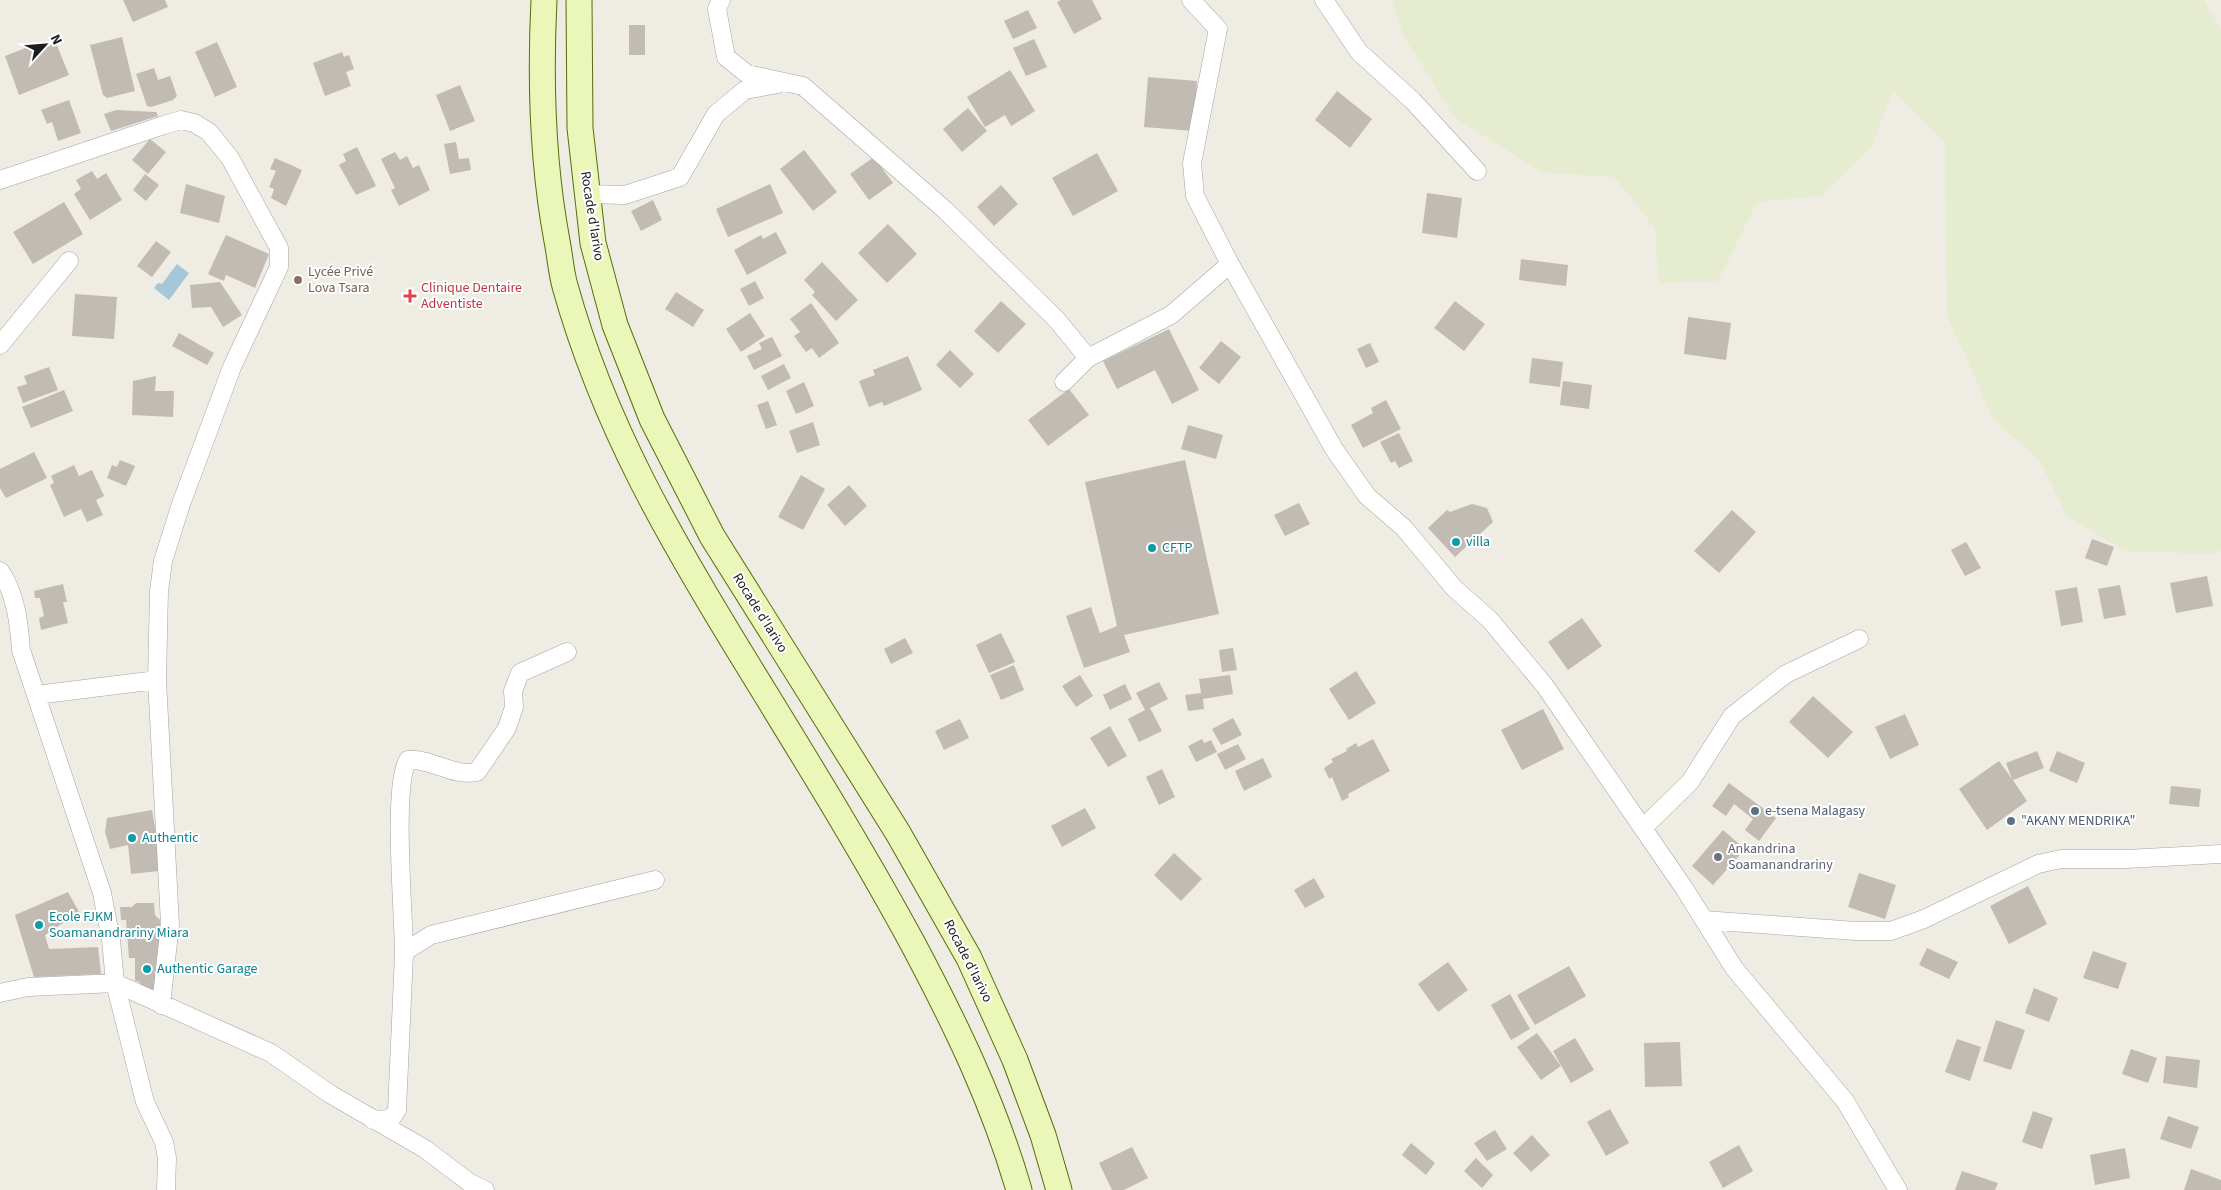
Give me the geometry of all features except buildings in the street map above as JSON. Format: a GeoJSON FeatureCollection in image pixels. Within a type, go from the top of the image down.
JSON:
{"type":"FeatureCollection","features":[{"type":"Feature","properties":{"kind":"main road"},"geometry":{"type":"LineString","coordinates":[[544,0],[541,67],[545,152],[552,214],[565,284],[607,408],[669,535],[828,796],[893,907],[940,995],[984,1088],[1005,1140],[1019,1190]]}},
{"type":"Feature","properties":{"kind":"main road","name":"Rocade d'Iarivo"},"geometry":{"type":"LineString","coordinates":[[579,0],[580,128],[593,243],[615,325],[652,419],[712,536],[898,833],[969,958],[1015,1060],[1043,1134],[1059,1190]]}},
{"type":"Feature","properties":{"kind":"street"},"geometry":{"type":"LineString","coordinates":[[721,0],[717,9],[726,57],[747,74],[803,86],[945,210],[1057,320],[1088,358]]}},
{"type":"Feature","properties":{"kind":"street"},"geometry":{"type":"LineString","coordinates":[[1191,0],[1218,29],[1192,162],[1195,196],[1230,264],[1334,449],[1367,496],[1404,528],[1454,588],[1490,620],[1545,686],[1643,828],[1734,968],[1845,1101],[1898,1190]]}},
{"type":"Feature","properties":{"kind":"street"},"geometry":{"type":"LineString","coordinates":[[1324,0],[1359,52],[1413,101],[1477,171]]}},
{"type":"Feature","properties":{"kind":"street"},"geometry":{"type":"LineString","coordinates":[[587,194],[625,196],[680,177],[716,114],[745,90],[786,82]]}},
{"type":"Feature","properties":{"kind":"street"},"geometry":{"type":"LineString","coordinates":[[0,180],[181,120],[194,123],[209,132],[230,158],[279,248],[279,267],[232,367],[170,534],[159,591],[156,680],[170,924],[161,1005]]}},
{"type":"Feature","properties":{"kind":"street"},"geometry":{"type":"LineString","coordinates":[[0,345],[69,261]]}},
{"type":"Feature","properties":{"kind":"street"},"geometry":{"type":"LineString","coordinates":[[1064,382],[1088,358],[1171,315],[1230,264]]}},
{"type":"Feature","properties":{"kind":"street"},"geometry":{"type":"LineString","coordinates":[[0,571],[12,595],[19,623],[22,650],[102,893],[111,940],[115,984],[144,1102],[164,1142],[167,1158],[166,1190]]}},
{"type":"Feature","properties":{"kind":"street"},"geometry":{"type":"LineString","coordinates":[[1643,828],[1690,782],[1732,716],[1786,674],[1859,639]]}},
{"type":"Feature","properties":{"kind":"street"},"geometry":{"type":"LineString","coordinates":[[373,1120],[391,1119],[397,1110],[404,952],[400,821],[403,768],[408,760],[418,759],[458,773],[477,772],[506,728],[514,707],[513,691],[520,673],[567,652]]}},
{"type":"Feature","properties":{"kind":"street"},"geometry":{"type":"LineString","coordinates":[[36,694],[156,680]]}},
{"type":"Feature","properties":{"kind":"street"},"geometry":{"type":"LineString","coordinates":[[1704,920],[1856,931],[1892,930],[1924,919],[2014,875],[2061,858],[2126,859],[2221,854]]}},
{"type":"Feature","properties":{"kind":"street"},"geometry":{"type":"LineString","coordinates":[[404,952],[431,935],[655,880]]}},
{"type":"Feature","properties":{"kind":"street"},"geometry":{"type":"LineString","coordinates":[[0,993],[28,987],[115,984],[271,1054],[330,1094],[425,1149],[470,1183],[485,1190]]}},
{"type":"Feature","properties":{"kind":"green space"},"geometry":{"type":"Polygon","coordinates":[[[1392,0],[2204,0],[2221,30],[2221,550],[2212,554],[2125,551],[2067,516],[2040,461],[1994,420],[1947,315],[1945,143],[1893,90],[1872,146],[1821,196],[1757,202],[1718,281],[1659,283],[1655,229],[1615,177],[1541,172],[1454,117],[1404,36],[1392,0]]]}},
{"type":"Feature","properties":{"kind":"water"},"geometry":{"type":"Polygon","coordinates":[[[177,264],[189,273],[169,300],[154,288],[158,283],[162,284],[177,264]]]}},
{"type":"Feature","properties":{"kind":"place","name":"Lycée Privé Lova Tsara"},"geometry":{"type":"Point","coordinates":[298,280]}},
{"type":"Feature","properties":{"kind":"place","name":"Clinique Dentaire Adventiste"},"geometry":{"type":"Point","coordinates":[410,296]}},
{"type":"Feature","properties":{"kind":"place","name":"villa"},"geometry":{"type":"Point","coordinates":[1456,542]}},
{"type":"Feature","properties":{"kind":"place","name":"CFTP"},"geometry":{"type":"Point","coordinates":[1152,548]}},
{"type":"Feature","properties":{"kind":"place","name":"e-tsena Malagasy"},"geometry":{"type":"Point","coordinates":[1755,811]}},
{"type":"Feature","properties":{"kind":"place","name":"\"AKANY MENDRIKA\""},"geometry":{"type":"Point","coordinates":[2011,821]}},
{"type":"Feature","properties":{"kind":"place","name":"Authentic"},"geometry":{"type":"Point","coordinates":[132,838]}},
{"type":"Feature","properties":{"kind":"place","name":"Ankandrina Soamanandrariny"},"geometry":{"type":"Point","coordinates":[1718,857]}},
{"type":"Feature","properties":{"kind":"place","name":"Ecole FJKM Soamanandrariny Miara"},"geometry":{"type":"Point","coordinates":[39,925]}},
{"type":"Feature","properties":{"kind":"place","name":"Authentic Garage"},"geometry":{"type":"Point","coordinates":[147,969]}}]}
